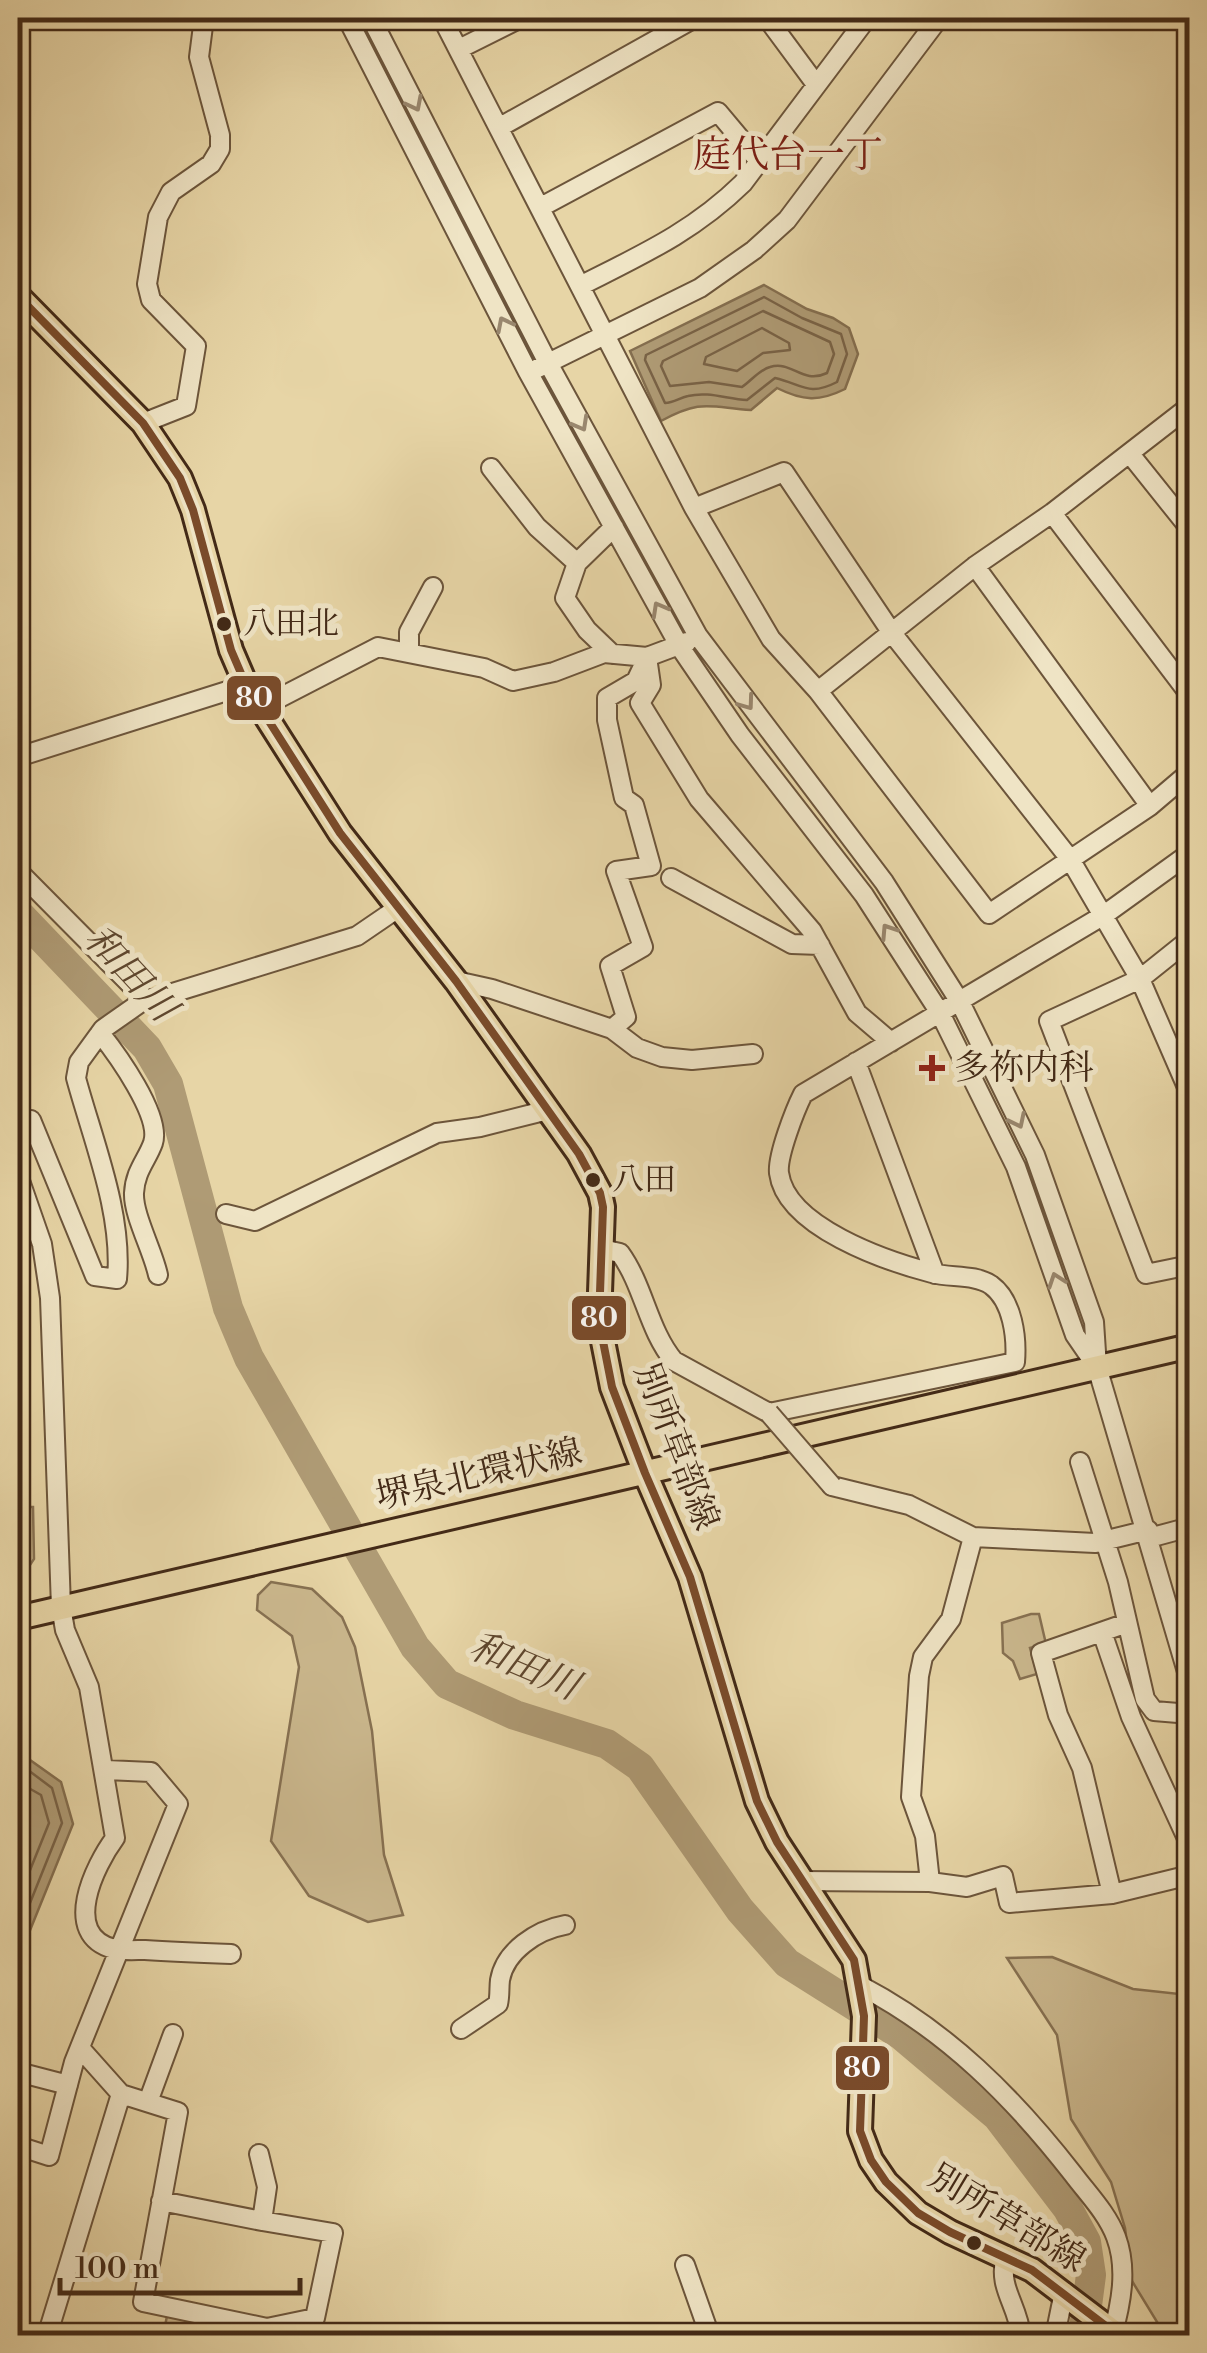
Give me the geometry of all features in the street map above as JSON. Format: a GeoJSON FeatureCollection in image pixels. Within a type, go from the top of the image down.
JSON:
{"type":"FeatureCollection","features":[{"type":"Feature","properties":{"kind":"main road","name":"別所草部線"},"geometry":{"type":"LineString","coordinates":[[18,296],[143,422],[180,478],[193,510],[231,650],[260,708],[340,833],[456,982],[579,1154],[600,1193],[603,1207],[599,1321],[612,1387],[644,1473],[690,1577],[757,1800],[776,1842],[854,1960],[862,1990],[860,2131],[871,2160],[886,2182],[918,2214],[1006,2256],[1067,2294],[1114,2333]]}},
{"type":"Feature","properties":{"kind":"main road","name":"堺泉北環状線"},"geometry":{"type":"LineString","coordinates":[[18,1618],[1190,1346]]}},
{"type":"Feature","properties":{"kind":"street"},"geometry":{"type":"LineString","coordinates":[[143,422],[186,406],[196,346],[151,300],[147,284],[158,216],[170,192],[211,164],[220,149],[220,134],[199,57],[204,18]]}},
{"type":"Feature","properties":{"kind":"street"},"geometry":{"type":"LineString","coordinates":[[347,18],[528,372],[680,646],[740,735],[864,895],[940,1013],[1016,1167],[1075,1335],[1097,1367]]}},
{"type":"Feature","properties":{"kind":"street"},"geometry":{"type":"LineString","coordinates":[[371,18],[548,363],[698,636],[884,882],[960,1002],[1035,1155],[1094,1322],[1097,1367],[1190,1682]]}},
{"type":"Feature","properties":{"kind":"street"},"geometry":{"type":"LineString","coordinates":[[442,18],[694,508],[772,639],[818,691],[989,914],[1150,806],[1190,772]]}},
{"type":"Feature","properties":{"kind":"street"},"geometry":{"type":"LineString","coordinates":[[459,50],[521,18]]}},
{"type":"Feature","properties":{"kind":"street"},"geometry":{"type":"LineString","coordinates":[[500,127],[695,18]]}},
{"type":"Feature","properties":{"kind":"street"},"geometry":{"type":"LineString","coordinates":[[767,18],[815,84]]}},
{"type":"Feature","properties":{"kind":"street"},"geometry":{"type":"LineString","coordinates":[[580,286],[689,230],[743,184],[867,18]]}},
{"type":"Feature","properties":{"kind":"street"},"geometry":{"type":"LineString","coordinates":[[528,372],[700,288],[754,250],[786,220],[938,18]]}},
{"type":"Feature","properties":{"kind":"street"},"geometry":{"type":"LineString","coordinates":[[541,207],[718,112],[759,161]]}},
{"type":"Feature","properties":{"kind":"street"},"geometry":{"type":"LineString","coordinates":[[818,691],[975,566],[1052,514],[1190,406]]}},
{"type":"Feature","properties":{"kind":"street"},"geometry":{"type":"LineString","coordinates":[[1130,454],[1190,529]]}},
{"type":"Feature","properties":{"kind":"street"},"geometry":{"type":"LineString","coordinates":[[491,468],[537,527],[577,564]]}},
{"type":"Feature","properties":{"kind":"street"},"geometry":{"type":"LineString","coordinates":[[694,508],[784,472],[892,633],[1070,859],[1140,979],[1186,1072],[1190,1094]]}},
{"type":"Feature","properties":{"kind":"street"},"geometry":{"type":"LineString","coordinates":[[1052,514],[1190,695]]}},
{"type":"Feature","properties":{"kind":"street"},"geometry":{"type":"LineString","coordinates":[[612,654],[587,630],[566,598],[577,564],[614,526]]}},
{"type":"Feature","properties":{"kind":"street"},"geometry":{"type":"LineString","coordinates":[[975,566],[1150,806]]}},
{"type":"Feature","properties":{"kind":"street"},"geometry":{"type":"LineString","coordinates":[[409,651],[409,632],[433,587]]}},
{"type":"Feature","properties":{"kind":"street"},"geometry":{"type":"LineString","coordinates":[[260,708],[378,646],[484,668],[514,680],[612,654],[647,657],[698,636]]}},
{"type":"Feature","properties":{"kind":"street"},"geometry":{"type":"LineString","coordinates":[[647,657],[650,685],[640,703],[699,799],[812,930],[858,1013],[891,1042]]}},
{"type":"Feature","properties":{"kind":"street"},"geometry":{"type":"LineString","coordinates":[[612,1029],[626,1017],[610,966],[643,947],[616,871],[650,866],[634,806],[624,798],[607,720],[607,698],[636,680],[647,657]]}},
{"type":"Feature","properties":{"kind":"street"},"geometry":{"type":"LineString","coordinates":[[18,757],[246,684]]}},
{"type":"Feature","properties":{"kind":"street"},"geometry":{"type":"LineString","coordinates":[[770,1413],[1015,1362],[1016,1343],[1005,1301],[990,1284],[964,1276],[935,1274],[860,1250],[800,1210],[783,1189],[778,1162],[803,1094],[1104,914],[1190,853]]}},
{"type":"Feature","properties":{"kind":"street"},"geometry":{"type":"LineString","coordinates":[[18,872],[142,1002]]}},
{"type":"Feature","properties":{"kind":"street"},"geometry":{"type":"LineString","coordinates":[[671,878],[792,944],[820,945]]}},
{"type":"Feature","properties":{"kind":"street"},"geometry":{"type":"LineString","coordinates":[[18,1125],[31,1120],[96,1276],[118,1279],[120,1257],[111,1208],[76,1078],[79,1062],[101,1031],[142,1002],[356,936],[398,908]]}},
{"type":"Feature","properties":{"kind":"street"},"geometry":{"type":"LineString","coordinates":[[1190,939],[1140,979],[1049,1021],[1146,1274],[1190,1266]]}},
{"type":"Feature","properties":{"kind":"street"},"geometry":{"type":"LineString","coordinates":[[456,982],[492,989],[612,1029],[637,1048],[662,1057],[692,1060],[753,1054]]}},
{"type":"Feature","properties":{"kind":"street"},"geometry":{"type":"LineString","coordinates":[[101,1031],[140,1091],[150,1119],[154,1142],[137,1177],[133,1196],[158,1275]]}},
{"type":"Feature","properties":{"kind":"street"},"geometry":{"type":"LineString","coordinates":[[856,1062],[935,1274]]}},
{"type":"Feature","properties":{"kind":"street"},"geometry":{"type":"LineString","coordinates":[[226,1214],[256,1221],[437,1133],[548,1110]]}},
{"type":"Feature","properties":{"kind":"street"},"geometry":{"type":"LineString","coordinates":[[18,1175],[42,1244],[50,1298],[62,1608],[75,1658],[89,1686],[115,1838],[98,1861],[85,1898],[85,1916],[93,1935],[112,1949],[231,1954]]}},
{"type":"Feature","properties":{"kind":"street"},"geometry":{"type":"LineString","coordinates":[[602,1248],[620,1253],[631,1268],[663,1348],[674,1362],[770,1413],[832,1486],[909,1505],[973,1536],[1104,1542],[1190,1527]]}},
{"type":"Feature","properties":{"kind":"street"},"geometry":{"type":"LineString","coordinates":[[1080,1462],[1148,1706],[1154,1712],[1190,1714]]}},
{"type":"Feature","properties":{"kind":"street"},"geometry":{"type":"LineString","coordinates":[[930,1882],[924,1836],[912,1797],[918,1676],[924,1657],[951,1620],[973,1536]]}},
{"type":"Feature","properties":{"kind":"street"},"geometry":{"type":"LineString","coordinates":[[1112,1894],[1082,1768],[1058,1715],[1042,1653],[1128,1624]]}},
{"type":"Feature","properties":{"kind":"street"},"geometry":{"type":"LineString","coordinates":[[1102,1632],[1131,1716],[1190,1844]]}},
{"type":"Feature","properties":{"kind":"street"},"geometry":{"type":"LineString","coordinates":[[18,2146],[49,2156],[80,2048],[178,1804],[151,1772],[106,1770]]}},
{"type":"Feature","properties":{"kind":"street"},"geometry":{"type":"LineString","coordinates":[[801,1881],[930,1882],[966,1887],[1003,1876],[1009,1904],[1112,1894],[1190,1875]]}},
{"type":"Feature","properties":{"kind":"street"},"geometry":{"type":"LineString","coordinates":[[461,2030],[498,2004],[500,1976],[512,1952],[544,1932],[565,1926]]}},
{"type":"Feature","properties":{"kind":"street"},"geometry":{"type":"LineString","coordinates":[[862,1990],[917,2017],[967,2056],[1041,2133],[1108,2218],[1118,2240],[1123,2295],[1114,2333]]}},
{"type":"Feature","properties":{"kind":"street"},"geometry":{"type":"LineString","coordinates":[[148,2102],[173,2034]]}},
{"type":"Feature","properties":{"kind":"street"},"geometry":{"type":"LineString","coordinates":[[80,2048],[121,2094],[178,2112],[143,2302],[267,2328],[315,2318],[333,2234],[162,2202]]}},
{"type":"Feature","properties":{"kind":"street"},"geometry":{"type":"LineString","coordinates":[[18,2072],[68,2085]]}},
{"type":"Feature","properties":{"kind":"street"},"geometry":{"type":"LineString","coordinates":[[47,2336],[121,2094]]}},
{"type":"Feature","properties":{"kind":"street"},"geometry":{"type":"LineString","coordinates":[[259,2154],[267,2187],[262,2221]]}},
{"type":"Feature","properties":{"kind":"street"},"geometry":{"type":"LineString","coordinates":[[1006,2256],[1001,2275],[1020,2317],[1022,2336]]}},
{"type":"Feature","properties":{"kind":"street"},"geometry":{"type":"LineString","coordinates":[[685,2265],[710,2336]]}},
{"type":"Feature","properties":{"kind":"street"},"geometry":{"type":"LineString","coordinates":[[1055,2336],[1067,2294]]}},
{"type":"Feature","properties":{"kind":"street"},"geometry":{"type":"LineString","coordinates":[[18,2332],[30,2336]]}},
{"type":"Feature","properties":{"kind":"shaded area"},"geometry":{"type":"Polygon","coordinates":[[[18,1507],[33,1507],[34,1559],[18,1583],[18,1507]]]}},
{"type":"Feature","properties":{"kind":"shaded area"},"geometry":{"type":"Polygon","coordinates":[[[271,1582],[312,1589],[342,1617],[355,1647],[372,1731],[384,1855],[403,1915],[368,1922],[309,1896],[271,1841],[299,1667],[292,1636],[257,1610],[258,1595],[271,1582]]]}},
{"type":"Feature","properties":{"kind":"shaded area"},"geometry":{"type":"Polygon","coordinates":[[[1039,1614],[1046,1644],[1030,1648],[1037,1674],[1020,1679],[1013,1661],[1003,1653],[1002,1623],[1039,1614]]]}},
{"type":"Feature","properties":{"kind":"shaded area"},"geometry":{"type":"Polygon","coordinates":[[[1052,1957],[1133,1989],[1189,1995],[1189,2335],[1165,2335],[1132,2281],[1125,2228],[1111,2182],[1071,2119],[1057,2035],[1007,1958],[1052,1957]]]}},
{"type":"Feature","properties":{"kind":"shaded area"},"geometry":{"type":"Polygon","coordinates":[[[167,2316],[226,2327],[225,2335],[163,2336],[167,2316]]]}},
{"type":"Feature","properties":{"kind":"water"},"geometry":{"type":"Polygon","coordinates":[[[764,285],[849,328],[858,354],[845,389],[811,398],[777,388],[751,410],[696,407],[661,421],[630,351],[764,285]]]}},
{"type":"Feature","properties":{"kind":"water"},"geometry":{"type":"Polygon","coordinates":[[[18,1759],[30,1760],[61,1782],[73,1824],[18,1960],[18,1759]]]}},
{"type":"Feature","properties":{"kind":"waterway","name":"和田川"},"geometry":{"type":"LineString","coordinates":[[18,913],[147,1048],[168,1084],[228,1308],[249,1358],[415,1647],[447,1684],[515,1715],[607,1744],[640,1767],[740,1910],[787,1963],[901,2035],[997,2116],[1068,2209],[1086,2242],[1091,2275],[1083,2336]]}},
{"type":"Feature","properties":{"kind":"transit line","name":"80"},"geometry":{"type":"LineString","coordinates":[[18,296],[143,423],[180,478],[193,510],[231,650],[246,685],[340,833],[456,981],[579,1154],[600,1193],[603,1207],[599,1321],[612,1387],[690,1577],[757,1801],[777,1842],[854,1960],[864,2016],[860,2131],[871,2160],[886,2182],[918,2213],[1032,2270],[1119,2336]]}},
{"type":"Feature","properties":{"kind":"place","name":"八田北"},"geometry":{"type":"Point","coordinates":[224,624]}},
{"type":"Feature","properties":{"kind":"place","name":"多祢内科"},"geometry":{"type":"Point","coordinates":[932,1068]}},
{"type":"Feature","properties":{"kind":"place","name":"八田"},"geometry":{"type":"Point","coordinates":[593,1180]}},
{"type":"Feature","properties":{"kind":"district","name":"庭代台一丁"},"geometry":{"type":"Point","coordinates":[788,155]}}]}
